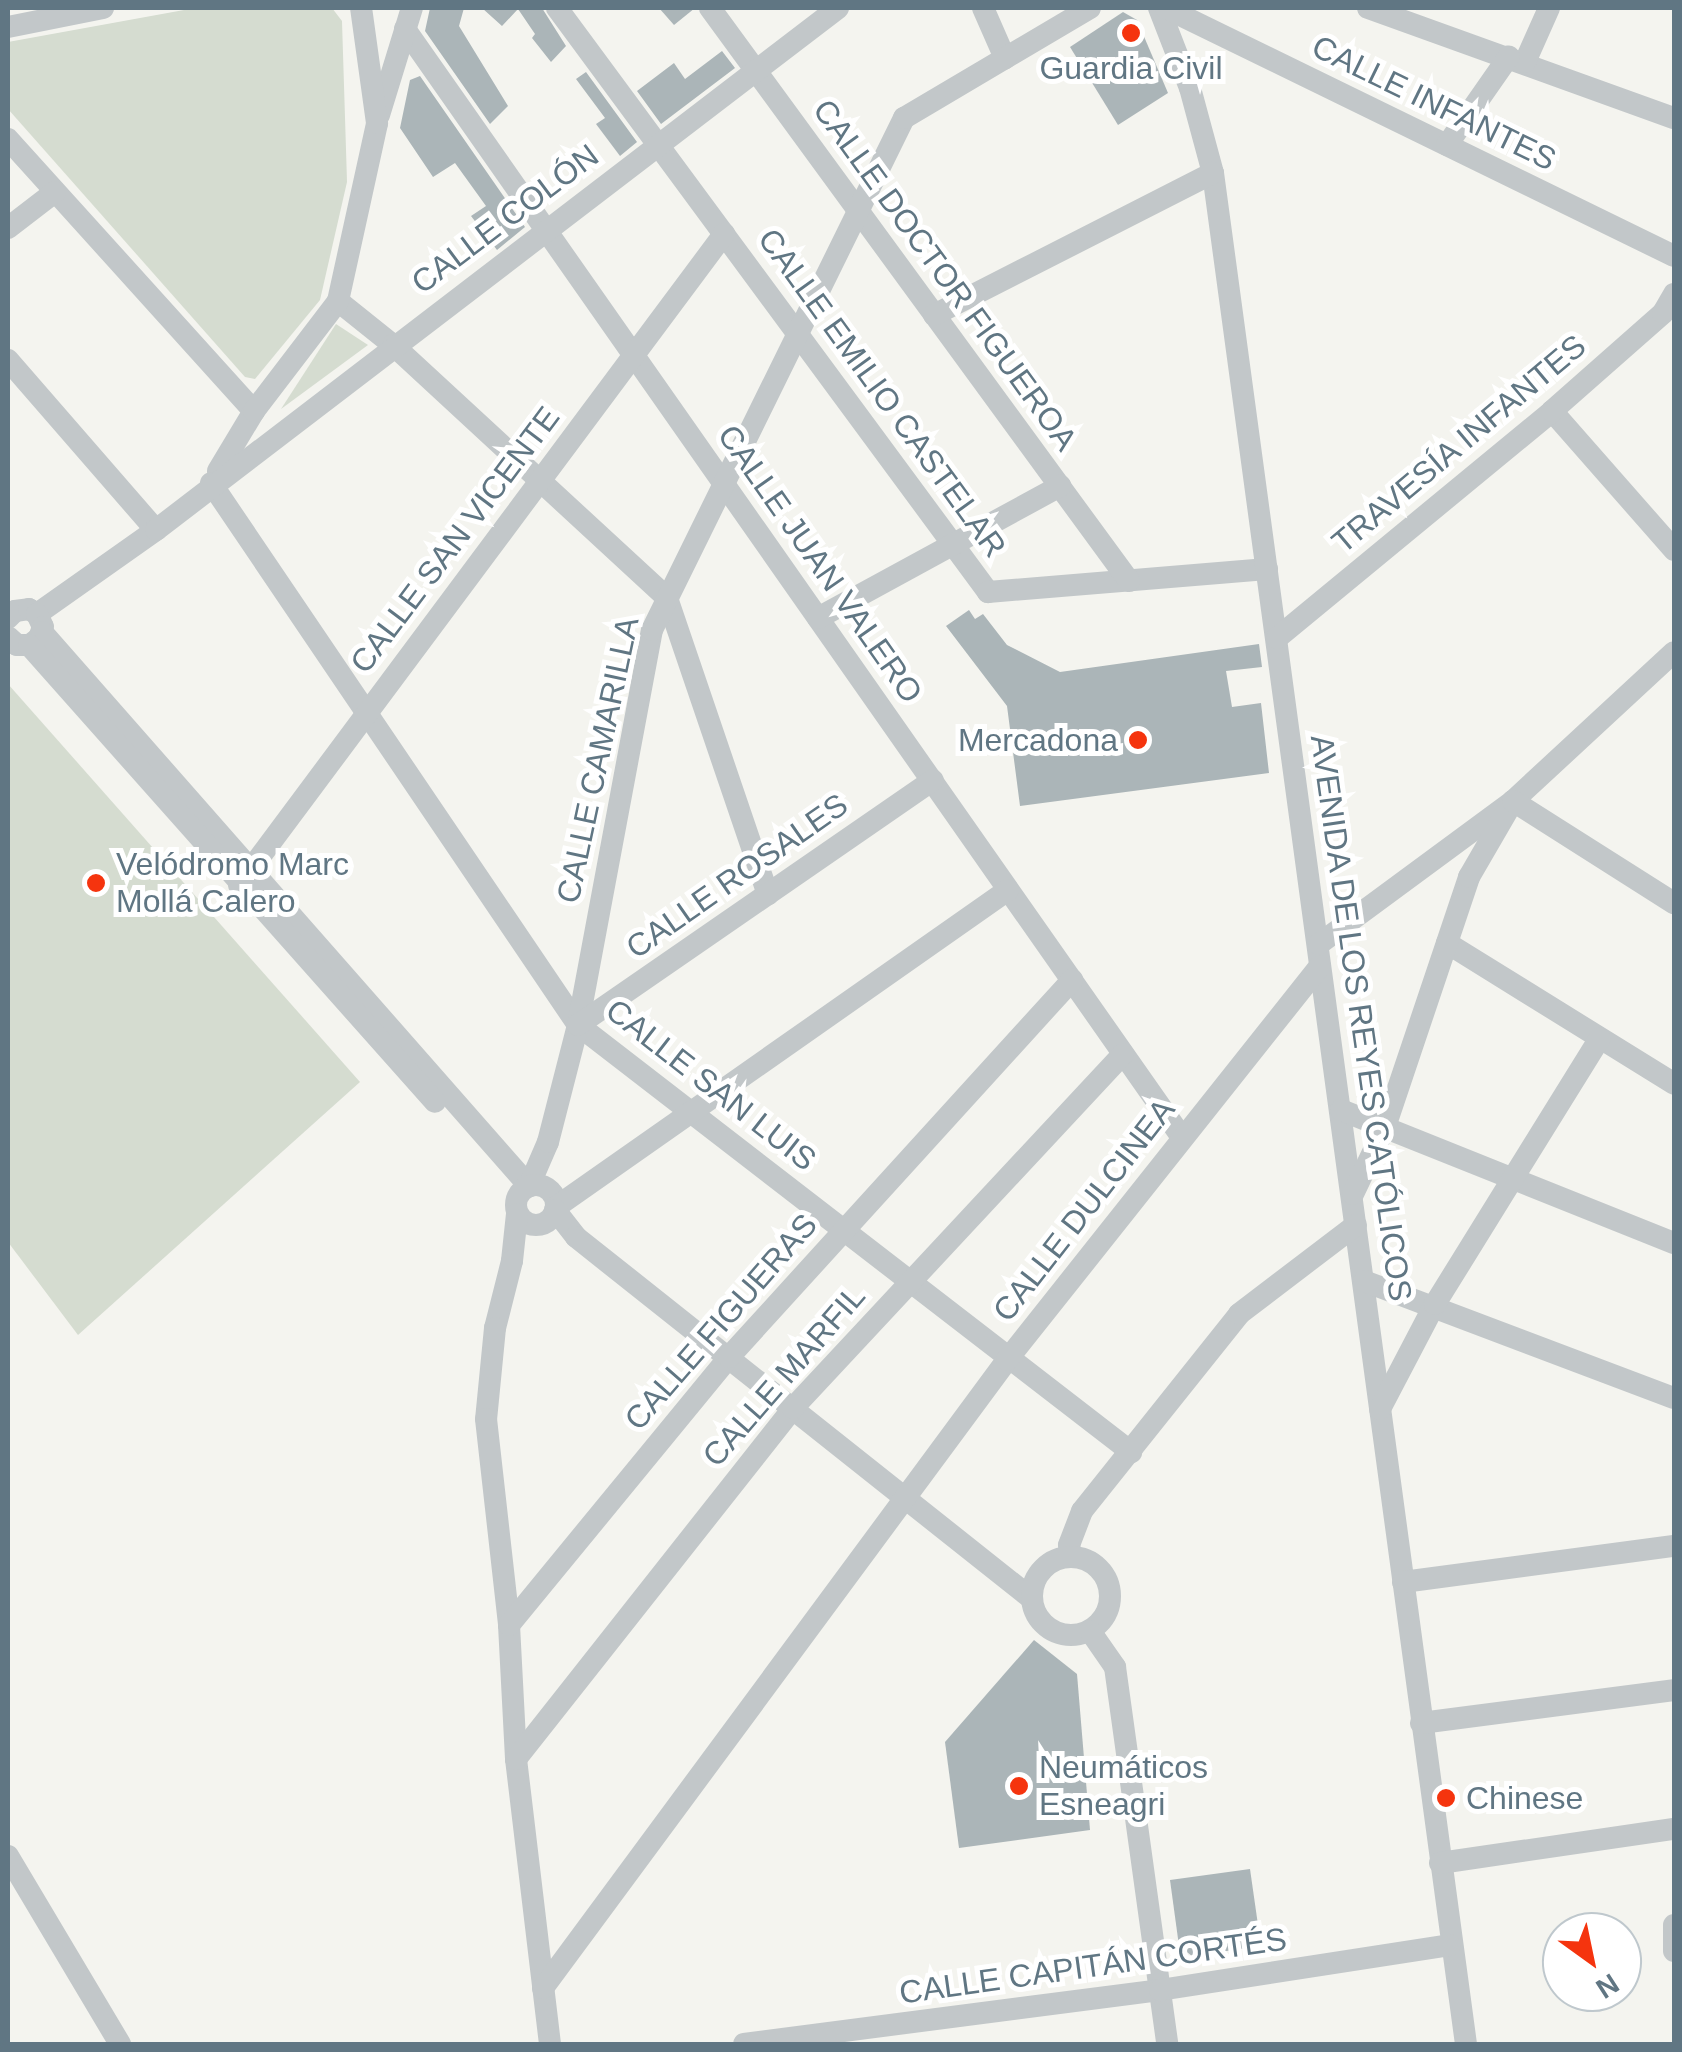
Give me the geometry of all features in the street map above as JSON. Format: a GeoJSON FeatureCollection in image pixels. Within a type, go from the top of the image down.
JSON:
{"type":"FeatureCollection","features":[{"type":"Feature","properties":{"kind":"street"},"geometry":{"type":"LineString","coordinates":[[8,27],[104,8]]}},
{"type":"Feature","properties":{"kind":"street"},"geometry":{"type":"LineString","coordinates":[[361,8],[377,123]]}},
{"type":"Feature","properties":{"kind":"street","name":"CALLE EMILIO CASTELAR"},"geometry":{"type":"LineString","coordinates":[[557,8],[988,592],[1267,570]]}},
{"type":"Feature","properties":{"kind":"street","name":"CALLE DOCTOR FIGUEROA"},"geometry":{"type":"LineString","coordinates":[[710,8],[1129,580]]}},
{"type":"Feature","properties":{"kind":"street","name":"CALLE COLÓN"},"geometry":{"type":"LineString","coordinates":[[21,621],[156,530],[211,483],[836,8]]}},
{"type":"Feature","properties":{"kind":"street"},"geometry":{"type":"LineString","coordinates":[[983,8],[1005,58]]}},
{"type":"Feature","properties":{"kind":"street","name":"CALLE CAMARILLA"},"geometry":{"type":"LineString","coordinates":[[550,2044],[516,1760],[510,1625],[486,1419],[495,1328],[512,1261],[543,1205],[548,1142],[578,1025],[652,630],[904,118],[1090,8]]}},
{"type":"Feature","properties":{"kind":"street","name":"CALLE INFANTES"},"geometry":{"type":"LineString","coordinates":[[1162,8],[1674,256]]}},
{"type":"Feature","properties":{"kind":"street","name":"AVENIDA DE LOS REYES CATÓLICOS"},"geometry":{"type":"LineString","coordinates":[[1162,8],[1190,88],[1213,173],[1466,2044]]}},
{"type":"Feature","properties":{"kind":"street"},"geometry":{"type":"LineString","coordinates":[[1368,8],[1440,18],[1517,59],[1672,111]]}},
{"type":"Feature","properties":{"kind":"street"},"geometry":{"type":"LineString","coordinates":[[1447,145],[1517,59],[1549,8]]}},
{"type":"Feature","properties":{"kind":"street"},"geometry":{"type":"LineString","coordinates":[[408,18],[377,123],[338,301],[393,345],[667,598],[768,894]]}},
{"type":"Feature","properties":{"kind":"street","name":"CALLE JUAN VALERO"},"geometry":{"type":"LineString","coordinates":[[408,18],[546,229],[1181,1136]]}},
{"type":"Feature","properties":{"kind":"street"},"geometry":{"type":"LineString","coordinates":[[8,139],[254,411]]}},
{"type":"Feature","properties":{"kind":"street"},"geometry":{"type":"LineString","coordinates":[[934,315],[1213,173]]}},
{"type":"Feature","properties":{"kind":"street"},"geometry":{"type":"LineString","coordinates":[[8,228],[55,192]]}},
{"type":"Feature","properties":{"kind":"street","name":"CALLE SAN VICENTE"},"geometry":{"type":"LineString","coordinates":[[245,877],[724,234]]}},
{"type":"Feature","properties":{"kind":"street","name":"TRAVESÍA INFANTES"},"geometry":{"type":"LineString","coordinates":[[1277,638],[1552,411],[1663,313],[1674,294]]}},
{"type":"Feature","properties":{"kind":"street","name":"CALLE COLÓN"},"geometry":{"type":"LineString","coordinates":[[211,483],[254,411],[338,301]]}},
{"type":"Feature","properties":{"kind":"street"},"geometry":{"type":"LineString","coordinates":[[8,360],[156,530]]}},
{"type":"Feature","properties":{"kind":"street"},"geometry":{"type":"LineString","coordinates":[[1552,411],[1674,550]]}},
{"type":"Feature","properties":{"kind":"street","name":"CALLE SAN LUIS"},"geometry":{"type":"LineString","coordinates":[[211,483],[578,1025],[1131,1452]]}},
{"type":"Feature","properties":{"kind":"street"},"geometry":{"type":"LineString","coordinates":[[818,618],[1060,486]]}},
{"type":"Feature","properties":{"kind":"street"},"geometry":{"type":"LineString","coordinates":[[21,621],[245,877],[576,1237],[1032,1598]]}},
{"type":"Feature","properties":{"kind":"street"},"geometry":{"type":"LineString","coordinates":[[1352,1195],[1385,1126],[1469,877],[1514,801],[1674,652]]}},
{"type":"Feature","properties":{"kind":"street","name":"CALLE ROSALES"},"geometry":{"type":"LineString","coordinates":[[578,1025],[933,780]]}},
{"type":"Feature","properties":{"kind":"street"},"geometry":{"type":"LineString","coordinates":[[1514,801],[1674,903]]}},
{"type":"Feature","properties":{"kind":"street","name":"CALLE DULCINEA"},"geometry":{"type":"LineString","coordinates":[[544,1988],[1007,1360],[1320,955],[1514,801]]}},
{"type":"Feature","properties":{"kind":"street"},"geometry":{"type":"LineString","coordinates":[[543,1205],[694,1112],[1008,890]]}},
{"type":"Feature","properties":{"kind":"street"},"geometry":{"type":"LineString","coordinates":[[1447,943],[1674,1084]]}},
{"type":"Feature","properties":{"kind":"street","name":"CALLE FIGUERAS"},"geometry":{"type":"LineString","coordinates":[[510,1625],[729,1357],[1072,980]]}},
{"type":"Feature","properties":{"kind":"street"},"geometry":{"type":"LineString","coordinates":[[1380,1409],[1435,1304],[1599,1039]]}},
{"type":"Feature","properties":{"kind":"street","name":"CALLE MARFIL"},"geometry":{"type":"LineString","coordinates":[[516,1760],[794,1408],[1123,1054]]}},
{"type":"Feature","properties":{"kind":"street"},"geometry":{"type":"LineString","coordinates":[[1341,1110],[1674,1243]]}},
{"type":"Feature","properties":{"kind":"street"},"geometry":{"type":"LineString","coordinates":[[1072,1557],[1069,1545],[1082,1511],[1238,1314],[1356,1225]]}},
{"type":"Feature","properties":{"kind":"street"},"geometry":{"type":"LineString","coordinates":[[1364,1281],[1435,1304],[1674,1398]]}},
{"type":"Feature","properties":{"kind":"street"},"geometry":{"type":"LineString","coordinates":[[1403,1582],[1674,1546]]}},
{"type":"Feature","properties":{"kind":"street"},"geometry":{"type":"LineString","coordinates":[[1072,1557],[1095,1566],[1109,1586],[1107,1611],[1090,1631],[1064,1635],[1041,1622],[1032,1598],[1033,1585],[1048,1565],[1072,1557]]}},
{"type":"Feature","properties":{"kind":"street"},"geometry":{"type":"LineString","coordinates":[[1090,1631],[1114,1667],[1167,2044]]}},
{"type":"Feature","properties":{"kind":"street"},"geometry":{"type":"LineString","coordinates":[[1422,1723],[1674,1690]]}},
{"type":"Feature","properties":{"kind":"street"},"geometry":{"type":"LineString","coordinates":[[1440,1863],[1674,1828]]}},
{"type":"Feature","properties":{"kind":"street"},"geometry":{"type":"LineString","coordinates":[[8,1856],[120,2044]]}},
{"type":"Feature","properties":{"kind":"street"},"geometry":{"type":"LineString","coordinates":[[1674,1925],[1674,1951]]}},
{"type":"Feature","properties":{"kind":"street","name":"CALLE CAPITÁN CORTÉS"},"geometry":{"type":"LineString","coordinates":[[744,2044],[831,2040],[1450,1945]]}},
{"type":"Feature","properties":{"kind":"shaded area"},"geometry":{"type":"Polygon","coordinates":[[[195,8],[332,8],[342,21],[347,182],[320,300],[255,379],[245,377],[8,109],[8,42],[195,8]]]}},
{"type":"Feature","properties":{"kind":"shaded area"},"geometry":{"type":"Polygon","coordinates":[[[336,324],[368,345],[281,409],[336,324]]]}},
{"type":"Feature","properties":{"kind":"shaded area","name":"Velódromo Marc Mollá Calero"},"geometry":{"type":"Polygon","coordinates":[[[8,684],[360,1082],[78,1335],[8,1242],[8,684]]]}},
{"type":"Feature","properties":{"kind":"building"},"geometry":{"type":"Polygon","coordinates":[[[430,8],[464,8],[459,26],[508,106],[490,124],[425,31],[430,8]]]}},
{"type":"Feature","properties":{"kind":"building"},"geometry":{"type":"Polygon","coordinates":[[[482,8],[542,8],[566,46],[551,62],[532,38],[535,34],[518,9],[502,26],[482,8]]]}},
{"type":"Feature","properties":{"kind":"building"},"geometry":{"type":"Polygon","coordinates":[[[659,8],[695,8],[674,25],[659,8]]]}},
{"type":"Feature","properties":{"kind":"building"},"geometry":{"type":"Polygon","coordinates":[[[1123,12],[1137,20],[1168,93],[1118,125],[1070,47],[1123,12]]]}},
{"type":"Feature","properties":{"kind":"building"},"geometry":{"type":"Polygon","coordinates":[[[722,51],[735,68],[661,124],[637,91],[674,63],[685,79],[722,51]]]}},
{"type":"Feature","properties":{"kind":"building"},"geometry":{"type":"Polygon","coordinates":[[[586,72],[637,142],[620,156],[596,124],[605,118],[576,79],[586,72]]]}},
{"type":"Feature","properties":{"kind":"building"},"geometry":{"type":"Polygon","coordinates":[[[420,76],[525,227],[497,250],[471,216],[486,206],[455,163],[433,177],[400,128],[410,80],[420,76]]]}},
{"type":"Feature","properties":{"kind":"building","name":"Mercadona"},"geometry":{"type":"Polygon","coordinates":[[[969,610],[975,619],[983,614],[1007,645],[1060,672],[1259,644],[1262,667],[1226,671],[1232,707],[1261,703],[1269,773],[1020,806],[1007,706],[946,626],[969,610]]]}},
{"type":"Feature","properties":{"kind":"building","name":"Neumáticos Esneagri"},"geometry":{"type":"Polygon","coordinates":[[[1034,1640],[1077,1674],[1090,1830],[959,1848],[945,1742],[1034,1640]]]}},
{"type":"Feature","properties":{"kind":"building"},"geometry":{"type":"Polygon","coordinates":[[[1250,1869],[1261,1946],[1192,1956],[1179,1946],[1170,1880],[1250,1869]]]}},
{"type":"Feature","properties":{"kind":"place","name":"Guardia Civil"},"geometry":{"type":"Point","coordinates":[1131,33]}},
{"type":"Feature","properties":{"kind":"place","name":"Mercadona"},"geometry":{"type":"Point","coordinates":[1138,740]}},
{"type":"Feature","properties":{"kind":"place","name":"Velódromo Marc Mollá Calero"},"geometry":{"type":"Point","coordinates":[96,883]}},
{"type":"Feature","properties":{"kind":"place","name":"Neumáticos Esneagri"},"geometry":{"type":"Point","coordinates":[1019,1786]}},
{"type":"Feature","properties":{"kind":"place","name":"Chinese"},"geometry":{"type":"Point","coordinates":[1446,1798]}}]}
